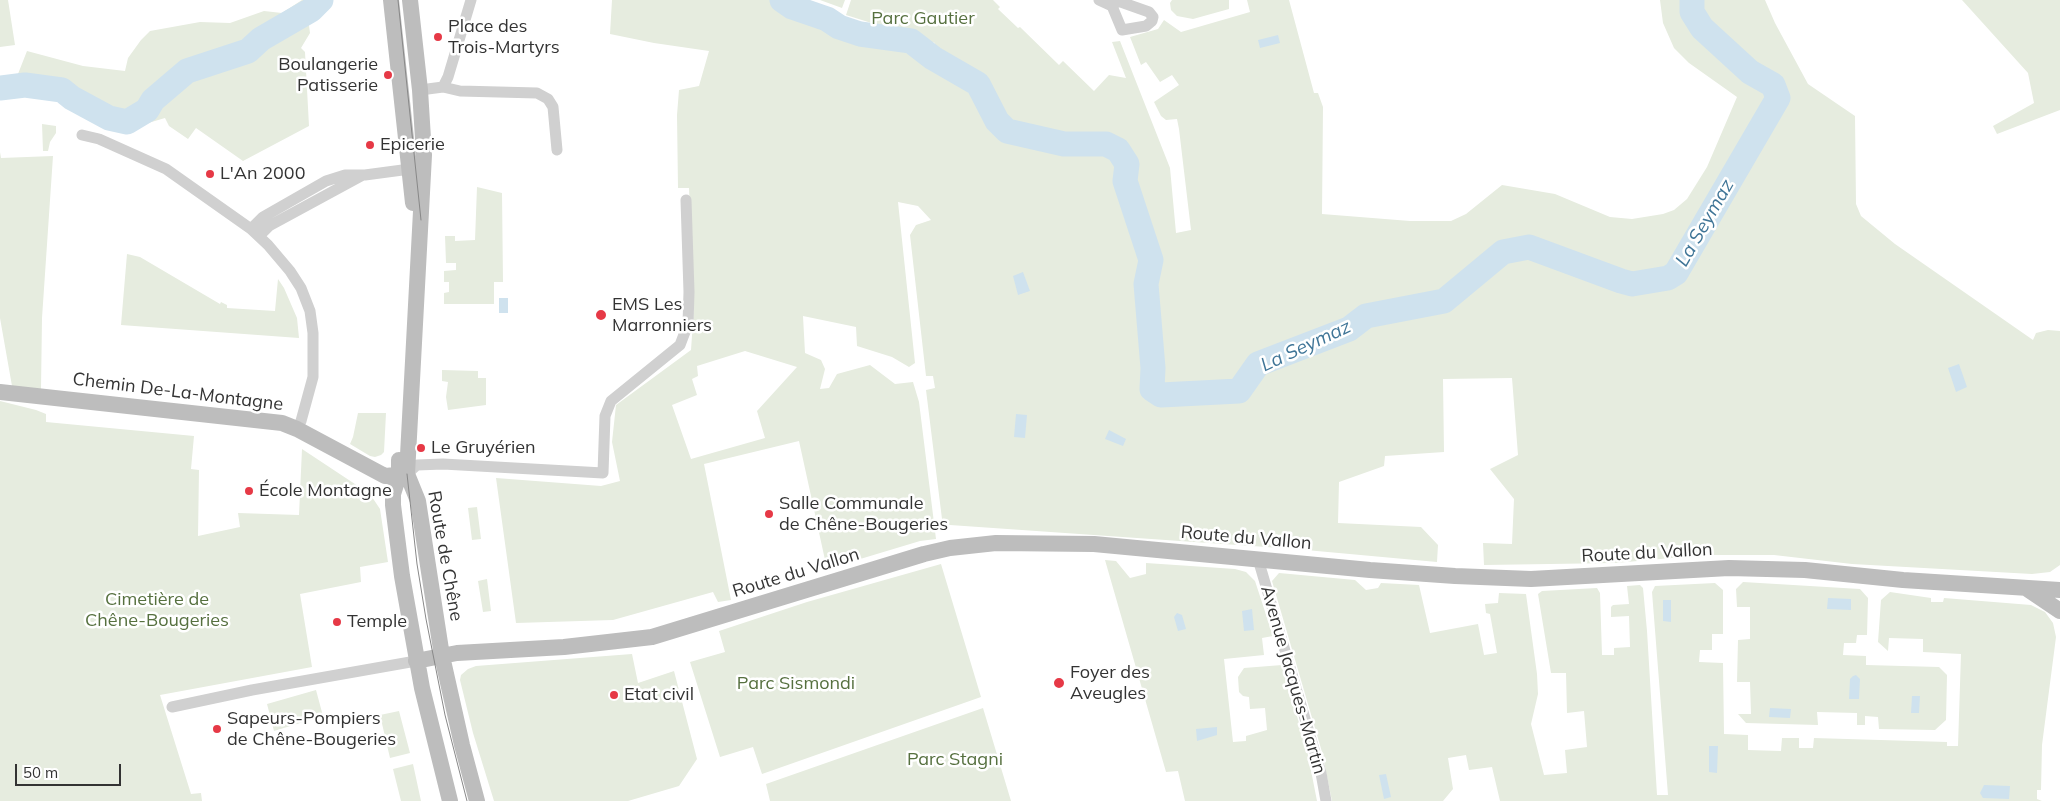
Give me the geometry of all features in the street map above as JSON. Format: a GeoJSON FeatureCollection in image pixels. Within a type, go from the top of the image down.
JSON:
{"type":"FeatureCollection","features":[{"type":"Feature","properties":{"kind":"main road"},"geometry":{"type":"LineString","coordinates":[[391,0],[414,212],[403,475]]}},
{"type":"Feature","properties":{"kind":"main road"},"geometry":{"type":"LineString","coordinates":[[410,0],[420,90],[424,156],[403,475],[393,494],[394,515],[404,594],[416,661],[450,801]]}},
{"type":"Feature","properties":{"kind":"main road","name":"Chemin De-La-Montagne"},"geometry":{"type":"LineString","coordinates":[[0,392],[282,423],[297,429],[380,474],[385,476],[403,475]]}},
{"type":"Feature","properties":{"kind":"main road","name":"Route de Chêne"},"geometry":{"type":"LineString","coordinates":[[403,475],[418,501],[442,656],[477,801]]}},
{"type":"Feature","properties":{"kind":"main road","name":"Route du Vallon"},"geometry":{"type":"LineString","coordinates":[[416,661],[469,652],[564,647],[652,637],[924,554],[978,544],[1017,542],[1094,544],[1379,571],[1532,579],[1729,568],[1805,570],[1903,580],[2060,590]]}},
{"type":"Feature","properties":{"kind":"main road"},"geometry":{"type":"LineString","coordinates":[[2024,587],[2060,612]]}},
{"type":"Feature","properties":{"kind":"street"},"geometry":{"type":"LineString","coordinates":[[443,87],[448,77],[471,0]]}},
{"type":"Feature","properties":{"kind":"street"},"geometry":{"type":"LineString","coordinates":[[1099,0],[1112,6]]}},
{"type":"Feature","properties":{"kind":"street"},"geometry":{"type":"LineString","coordinates":[[420,90],[443,87],[460,91],[537,94],[548,99],[553,107],[557,150]]}},
{"type":"Feature","properties":{"kind":"street"},"geometry":{"type":"LineString","coordinates":[[82,135],[99,139],[166,168],[255,232],[295,278],[305,297],[312,318],[313,377],[297,429]]}},
{"type":"Feature","properties":{"kind":"street"},"geometry":{"type":"LineString","coordinates":[[255,232],[263,218],[326,181],[345,175],[410,169]]}},
{"type":"Feature","properties":{"kind":"street"},"geometry":{"type":"LineString","coordinates":[[403,475],[417,465],[443,464],[603,473],[604,416],[611,401],[680,345],[688,324],[689,292],[686,200]]}},
{"type":"Feature","properties":{"kind":"street","name":"Avenue Jacques-Martin"},"geometry":{"type":"LineString","coordinates":[[1258,559],[1321,773],[1326,801]]}},
{"type":"Feature","properties":{"kind":"street"},"geometry":{"type":"LineString","coordinates":[[172,707],[252,690],[416,661]]}},
{"type":"Feature","properties":{"kind":"green space"},"geometry":{"type":"Polygon","coordinates":[[[0,0],[8,0],[15,45],[0,47],[0,0]]]}},
{"type":"Feature","properties":{"kind":"green space"},"geometry":{"type":"Polygon","coordinates":[[[302,0],[315,0],[307,11],[310,33],[301,48],[305,52],[309,126],[243,161],[196,128],[188,139],[169,126],[165,118],[138,126],[121,125],[85,112],[68,99],[16,79],[27,51],[83,66],[125,71],[128,58],[150,31],[200,22],[230,23],[264,11],[282,13],[302,0]]]}},
{"type":"Feature","properties":{"kind":"green space","name":"Parc Gautier"},"geometry":{"type":"Polygon","coordinates":[[[612,0],[773,0],[840,33],[899,47],[927,68],[935,43],[846,15],[851,0],[993,0],[1000,7],[998,9],[1018,28],[1020,27],[1059,65],[1063,61],[1094,91],[1109,75],[1126,78],[1112,42],[1120,41],[1170,168],[1176,233],[1191,230],[1179,129],[1177,119],[1166,120],[1161,116],[1154,102],[1179,85],[1172,75],[1160,82],[1146,62],[1141,65],[1130,37],[1158,29],[1164,20],[1181,32],[1250,12],[1247,0],[1289,0],[1314,93],[1318,93],[1323,107],[1322,214],[1410,221],[1451,221],[1466,214],[1502,185],[1555,194],[1610,217],[1632,219],[1663,214],[1674,210],[1687,199],[1707,167],[1737,97],[1689,63],[1674,48],[1663,23],[1660,0],[1765,0],[1775,23],[1808,84],[1855,116],[1856,204],[1861,216],[1895,244],[2033,340],[2036,333],[2048,330],[2060,331],[2060,565],[2050,572],[2032,574],[1852,564],[1774,555],[1706,555],[1615,563],[1484,565],[1483,543],[1512,544],[1514,499],[1490,469],[1518,455],[1512,378],[1443,379],[1444,452],[1385,456],[1384,466],[1339,482],[1338,523],[1421,527],[1438,545],[1437,562],[1295,549],[950,525],[942,519],[926,390],[935,388],[933,376],[926,376],[910,235],[916,225],[931,220],[918,206],[898,202],[915,363],[909,367],[892,357],[857,346],[856,327],[803,316],[805,353],[821,360],[825,369],[820,389],[829,388],[837,374],[870,365],[895,384],[913,382],[919,402],[936,539],[920,541],[827,569],[799,441],[704,464],[731,600],[718,602],[713,592],[613,620],[516,623],[496,478],[601,486],[620,481],[612,442],[616,405],[691,350],[694,307],[689,188],[678,188],[677,115],[679,90],[699,86],[709,51],[610,34],[612,0]],[[745,351],[697,366],[698,376],[692,379],[697,395],[672,405],[691,459],[765,438],[757,411],[797,367],[745,351]]]}},
{"type":"Feature","properties":{"kind":"green space"},"geometry":{"type":"Polygon","coordinates":[[[820,0],[845,0],[842,8],[820,0]]]}},
{"type":"Feature","properties":{"kind":"green space"},"geometry":{"type":"Polygon","coordinates":[[[1172,0],[1229,0],[1229,9],[1193,19],[1177,16],[1171,10],[1170,3],[1172,0]]]}},
{"type":"Feature","properties":{"kind":"green space"},"geometry":{"type":"Polygon","coordinates":[[[1962,0],[2060,0],[2060,110],[1997,134],[1993,126],[2034,103],[2028,73],[1962,0]]]}},
{"type":"Feature","properties":{"kind":"green space"},"geometry":{"type":"Polygon","coordinates":[[[42,124],[56,126],[56,133],[50,142],[48,151],[43,151],[42,124]]]}},
{"type":"Feature","properties":{"kind":"green space"},"geometry":{"type":"Polygon","coordinates":[[[0,152],[1,158],[53,156],[42,318],[41,389],[12,386],[0,318],[0,152]]]}},
{"type":"Feature","properties":{"kind":"green space"},"geometry":{"type":"Polygon","coordinates":[[[477,187],[502,193],[503,282],[494,282],[494,304],[444,304],[444,293],[449,292],[449,282],[444,282],[444,271],[456,270],[456,263],[446,263],[445,236],[455,236],[455,241],[475,240],[477,187]]]}},
{"type":"Feature","properties":{"kind":"green space"},"geometry":{"type":"Polygon","coordinates":[[[127,254],[140,257],[220,304],[221,302],[227,305],[227,308],[275,311],[278,279],[297,318],[299,338],[121,325],[127,254]]]}},
{"type":"Feature","properties":{"kind":"green space"},"geometry":{"type":"Polygon","coordinates":[[[442,370],[478,371],[478,378],[486,378],[486,405],[448,410],[446,397],[448,382],[442,381],[442,370]]]}},
{"type":"Feature","properties":{"kind":"green space","name":"Cimetière de Chêne-Bougeries"},"geometry":{"type":"Polygon","coordinates":[[[0,401],[46,414],[46,422],[194,436],[191,469],[199,470],[198,536],[240,527],[238,513],[299,515],[302,449],[370,494],[380,509],[388,562],[360,567],[361,582],[300,594],[312,667],[160,695],[191,794],[201,793],[202,801],[0,801],[0,401]]]}},
{"type":"Feature","properties":{"kind":"green space"},"geometry":{"type":"Polygon","coordinates":[[[358,413],[386,413],[384,452],[381,455],[370,456],[350,444],[358,413]]]}},
{"type":"Feature","properties":{"kind":"green space"},"geometry":{"type":"Polygon","coordinates":[[[477,507],[481,539],[472,540],[468,508],[477,507]]]}},
{"type":"Feature","properties":{"kind":"green space"},"geometry":{"type":"Polygon","coordinates":[[[1105,560],[1116,561],[1130,578],[1146,574],[1146,563],[1235,569],[1246,572],[1255,581],[1273,636],[1262,638],[1264,655],[1224,659],[1233,742],[1246,741],[1246,736],[1267,730],[1265,708],[1250,709],[1249,697],[1243,696],[1239,692],[1238,677],[1244,668],[1282,665],[1307,750],[1317,801],[1185,801],[1178,771],[1166,772],[1105,560]]]}},
{"type":"Feature","properties":{"kind":"green space","name":"Parc Sismondi"},"geometry":{"type":"Polygon","coordinates":[[[941,564],[981,697],[762,774],[753,747],[720,757],[690,662],[725,652],[719,631],[807,602],[941,564]]]}},
{"type":"Feature","properties":{"kind":"green space"},"geometry":{"type":"Polygon","coordinates":[[[1279,573],[1355,580],[1366,590],[1378,588],[1381,583],[1419,585],[1430,633],[1478,624],[1484,655],[1497,653],[1490,614],[1486,613],[1485,604],[1498,603],[1499,593],[1526,594],[1538,694],[1531,724],[1544,775],[1567,773],[1565,750],[1587,747],[1584,711],[1567,713],[1566,673],[1551,673],[1538,594],[1542,591],[1597,588],[1600,593],[1602,655],[1614,655],[1614,648],[1630,647],[1629,616],[1611,617],[1611,607],[1613,605],[1629,604],[1627,586],[1640,585],[1643,588],[1647,631],[1657,795],[1668,795],[1652,592],[1655,586],[1715,583],[1723,590],[1723,634],[1712,634],[1712,650],[1700,650],[1699,662],[1723,663],[1724,734],[1748,735],[1748,750],[1781,751],[1782,738],[1799,738],[1799,748],[1813,748],[1814,738],[1947,742],[1947,746],[1958,746],[1961,654],[1923,652],[1923,639],[1889,638],[1888,651],[1878,642],[1881,600],[1890,592],[1931,598],[1931,602],[1943,602],[1944,598],[2031,605],[2045,612],[2053,623],[2056,637],[2042,745],[2041,790],[2037,790],[2037,799],[2042,801],[1500,801],[1492,767],[1469,770],[1466,755],[1448,758],[1453,789],[1443,801],[1332,801],[1322,752],[1272,581],[1279,573]]]}},
{"type":"Feature","properties":{"kind":"green space"},"geometry":{"type":"Polygon","coordinates":[[[487,579],[491,611],[483,612],[478,581],[487,579]]]}},
{"type":"Feature","properties":{"kind":"green space"},"geometry":{"type":"Polygon","coordinates":[[[1743,582],[1860,589],[1868,598],[1867,635],[1857,635],[1856,643],[1844,643],[1843,655],[1866,656],[1866,665],[1939,667],[1947,675],[1946,720],[1935,730],[1879,729],[1878,717],[1865,716],[1865,725],[1857,725],[1857,713],[1817,712],[1818,725],[1746,723],[1738,714],[1751,714],[1750,682],[1737,682],[1738,640],[1750,639],[1750,607],[1737,607],[1736,589],[1743,582]]]}},
{"type":"Feature","properties":{"kind":"green space"},"geometry":{"type":"Polygon","coordinates":[[[632,654],[638,683],[674,671],[697,759],[679,786],[628,801],[494,801],[473,733],[460,680],[461,675],[468,669],[476,666],[632,654]]]}},
{"type":"Feature","properties":{"kind":"green space"},"geometry":{"type":"Polygon","coordinates":[[[316,690],[323,716],[274,731],[267,704],[316,690]]]}},
{"type":"Feature","properties":{"kind":"green space","name":"Parc Stagni"},"geometry":{"type":"Polygon","coordinates":[[[983,708],[1011,801],[770,801],[766,784],[983,708]]]}},
{"type":"Feature","properties":{"kind":"green space"},"geometry":{"type":"Polygon","coordinates":[[[399,711],[410,753],[390,758],[380,715],[399,711]]]}},
{"type":"Feature","properties":{"kind":"green space"},"geometry":{"type":"Polygon","coordinates":[[[413,764],[421,801],[401,801],[393,769],[413,764]]]}},
{"type":"Feature","properties":{"kind":"water"},"geometry":{"type":"Polygon","coordinates":[[[1278,35],[1280,43],[1260,48],[1258,40],[1278,35]]]}},
{"type":"Feature","properties":{"kind":"water"},"geometry":{"type":"Polygon","coordinates":[[[1023,272],[1030,291],[1018,295],[1013,276],[1023,272]]]}},
{"type":"Feature","properties":{"kind":"water"},"geometry":{"type":"Polygon","coordinates":[[[499,298],[508,298],[508,313],[499,313],[499,298]]]}},
{"type":"Feature","properties":{"kind":"water"},"geometry":{"type":"Polygon","coordinates":[[[1959,364],[1967,387],[1956,392],[1948,368],[1959,364]]]}},
{"type":"Feature","properties":{"kind":"water"},"geometry":{"type":"Polygon","coordinates":[[[1016,414],[1027,415],[1025,438],[1014,437],[1016,414]]]}},
{"type":"Feature","properties":{"kind":"water"},"geometry":{"type":"Polygon","coordinates":[[[1109,430],[1126,439],[1123,446],[1105,439],[1109,430]]]}},
{"type":"Feature","properties":{"kind":"water"},"geometry":{"type":"Polygon","coordinates":[[[1828,598],[1851,599],[1851,610],[1827,609],[1828,598]]]}},
{"type":"Feature","properties":{"kind":"water"},"geometry":{"type":"Polygon","coordinates":[[[1663,600],[1671,600],[1671,622],[1663,621],[1663,600]]]}},
{"type":"Feature","properties":{"kind":"water"},"geometry":{"type":"Polygon","coordinates":[[[1252,609],[1254,630],[1244,631],[1242,611],[1252,609]]]}},
{"type":"Feature","properties":{"kind":"water"},"geometry":{"type":"Polygon","coordinates":[[[1177,613],[1182,615],[1186,629],[1178,631],[1174,617],[1177,613]]]}},
{"type":"Feature","properties":{"kind":"water"},"geometry":{"type":"Polygon","coordinates":[[[1856,675],[1860,679],[1859,699],[1849,699],[1850,679],[1856,675]]]}},
{"type":"Feature","properties":{"kind":"water"},"geometry":{"type":"Polygon","coordinates":[[[1912,696],[1920,696],[1919,713],[1911,713],[1912,696]]]}},
{"type":"Feature","properties":{"kind":"water"},"geometry":{"type":"Polygon","coordinates":[[[1770,708],[1791,709],[1790,718],[1769,717],[1770,708]]]}},
{"type":"Feature","properties":{"kind":"water"},"geometry":{"type":"Polygon","coordinates":[[[1217,727],[1217,735],[1197,741],[1196,729],[1217,727]]]}},
{"type":"Feature","properties":{"kind":"water"},"geometry":{"type":"Polygon","coordinates":[[[1709,746],[1718,746],[1717,773],[1709,772],[1709,746]]]}},
{"type":"Feature","properties":{"kind":"water"},"geometry":{"type":"Polygon","coordinates":[[[1386,774],[1391,797],[1384,799],[1379,775],[1386,774]]]}},
{"type":"Feature","properties":{"kind":"water"},"geometry":{"type":"Polygon","coordinates":[[[1984,785],[2010,786],[2009,799],[1983,798],[1980,793],[1984,785]]]}},
{"type":"Feature","properties":{"kind":"waterway","name":"La Seymaz"},"geometry":{"type":"LineString","coordinates":[[0,88],[25,85],[62,90],[72,98],[109,118],[127,122],[147,110],[153,100],[187,71],[248,51],[261,39],[311,10],[321,0]]}},
{"type":"Feature","properties":{"kind":"waterway","name":"La Seymaz"},"geometry":{"type":"LineString","coordinates":[[782,0],[792,7],[827,19],[839,27],[860,34],[911,41],[933,58],[978,84],[997,121],[1007,131],[1064,144],[1106,144],[1118,150],[1127,164],[1125,181],[1151,260],[1146,284],[1153,368],[1152,389],[1161,395],[1239,391],[1258,364],[1349,329],[1366,316],[1444,301],[1503,252],[1529,247],[1632,284],[1668,278],[1676,273],[1778,98],[1773,85],[1750,72],[1702,28],[1692,12],[1692,0]]}},
{"type":"Feature","properties":{"kind":"tram line"},"geometry":{"type":"LineString","coordinates":[[398,0],[421,220]]}},
{"type":"Feature","properties":{"kind":"tram line"},"geometry":{"type":"LineString","coordinates":[[407,474],[417,564],[426,619],[445,715],[467,801]]}},
{"type":"Feature","properties":{"kind":"place","name":"Place des Trois-Martyrs"},"geometry":{"type":"Point","coordinates":[438,37]}},
{"type":"Feature","properties":{"kind":"place","name":"Boulangerie Patisserie"},"geometry":{"type":"Point","coordinates":[388,75]}},
{"type":"Feature","properties":{"kind":"place","name":"Epicerie"},"geometry":{"type":"Point","coordinates":[370,145]}},
{"type":"Feature","properties":{"kind":"place","name":"L'An 2000"},"geometry":{"type":"Point","coordinates":[210,174]}},
{"type":"Feature","properties":{"kind":"place","name":"EMS Les Marronniers"},"geometry":{"type":"Point","coordinates":[601,315]}},
{"type":"Feature","properties":{"kind":"place","name":"Le Gruyérien"},"geometry":{"type":"Point","coordinates":[421,448]}},
{"type":"Feature","properties":{"kind":"place","name":"École Montagne"},"geometry":{"type":"Point","coordinates":[249,491]}},
{"type":"Feature","properties":{"kind":"place","name":"Salle Communale de Chêne-Bougeries"},"geometry":{"type":"Point","coordinates":[769,514]}},
{"type":"Feature","properties":{"kind":"place","name":"Temple"},"geometry":{"type":"Point","coordinates":[337,622]}},
{"type":"Feature","properties":{"kind":"place","name":"Foyer des Aveugles"},"geometry":{"type":"Point","coordinates":[1059,683]}},
{"type":"Feature","properties":{"kind":"place","name":"Etat civil"},"geometry":{"type":"Point","coordinates":[614,695]}},
{"type":"Feature","properties":{"kind":"place","name":"Sapeurs-Pompiers de Chêne-Bougeries"},"geometry":{"type":"Point","coordinates":[217,729]}}]}
